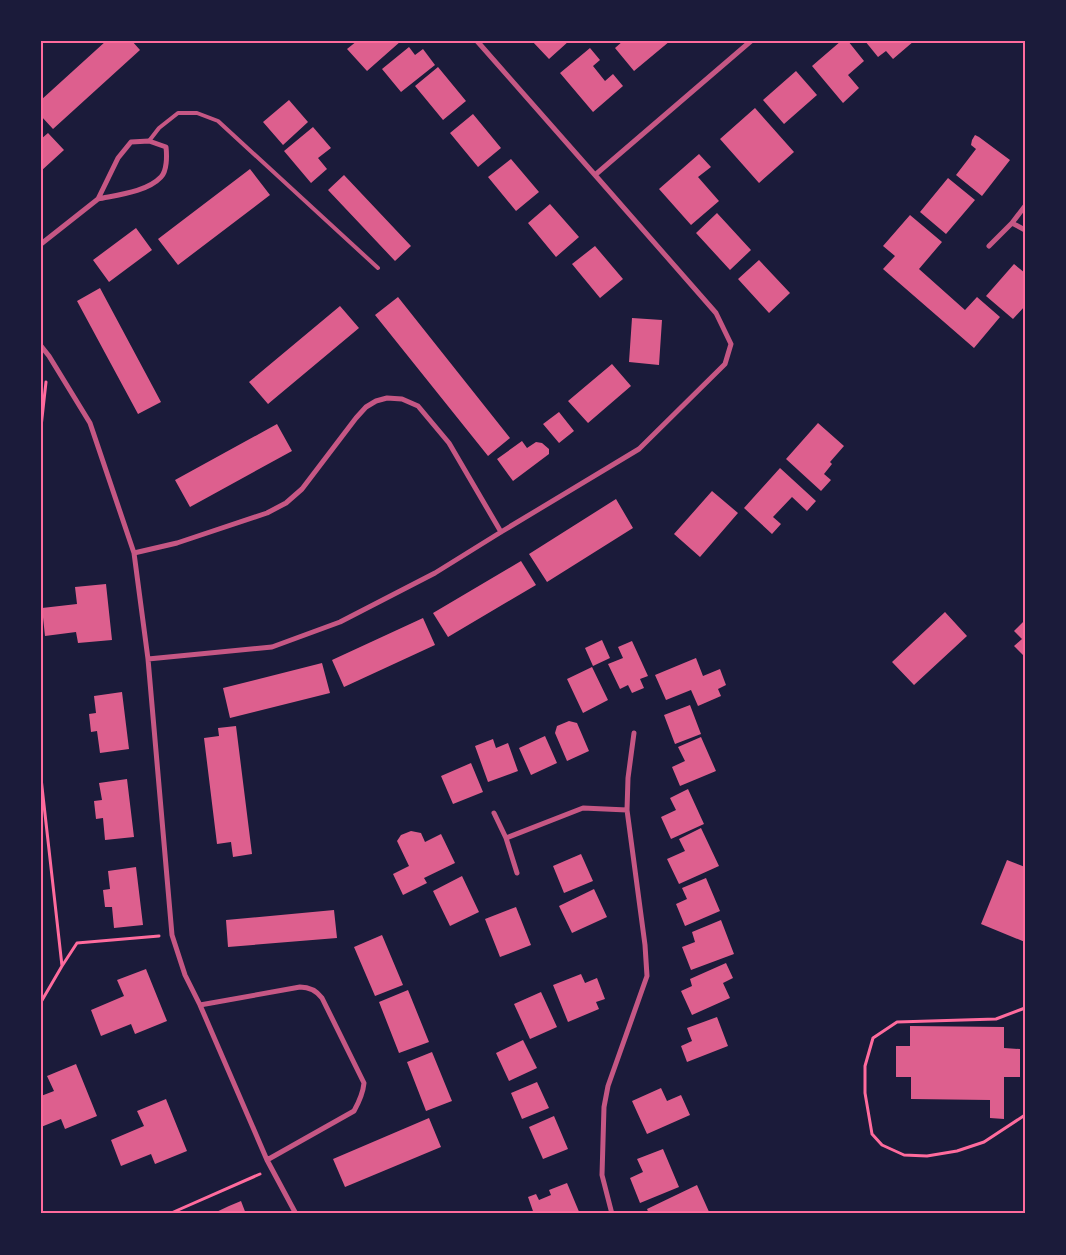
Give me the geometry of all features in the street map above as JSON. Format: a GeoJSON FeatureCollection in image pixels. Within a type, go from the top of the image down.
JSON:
{"type":"FeatureCollection","features":[{"type":"Feature","properties":{"kind":"street"},"geometry":{"type":"LineString","coordinates":[[148,659],[272,646],[340,622],[435,574],[501,532],[639,450],[725,364],[731,344],[716,314],[477,41]]}},
{"type":"Feature","properties":{"kind":"street"},"geometry":{"type":"LineString","coordinates":[[595,175],[751,41]]}},
{"type":"Feature","properties":{"kind":"street"},"geometry":{"type":"LineString","coordinates":[[41,244],[98,199],[144,188],[162,176],[167,158],[166,147],[149,141],[131,142],[118,158],[98,199]]}},
{"type":"Feature","properties":{"kind":"street"},"geometry":{"type":"LineString","coordinates":[[988,246],[1012,223],[1025,206]]}},
{"type":"Feature","properties":{"kind":"street"},"geometry":{"type":"LineString","coordinates":[[1012,223],[1025,230]]}},
{"type":"Feature","properties":{"kind":"street"},"geometry":{"type":"LineString","coordinates":[[41,346],[90,423],[134,553],[148,659],[172,935],[184,976],[200,1005],[267,1160],[296,1214]]}},
{"type":"Feature","properties":{"kind":"street"},"geometry":{"type":"LineString","coordinates":[[134,553],[177,543],[266,513],[286,503],[302,489],[366,406],[387,398],[402,399],[418,406],[450,442],[501,532]]}},
{"type":"Feature","properties":{"kind":"street"},"geometry":{"type":"LineString","coordinates":[[612,1214],[602,1175],[604,1107],[608,1086],[647,976],[645,946],[627,810],[628,778],[634,733]]}},
{"type":"Feature","properties":{"kind":"street"},"geometry":{"type":"LineString","coordinates":[[506,838],[583,808],[627,810]]}},
{"type":"Feature","properties":{"kind":"street"},"geometry":{"type":"LineString","coordinates":[[494,813],[506,838],[517,873]]}},
{"type":"Feature","properties":{"kind":"street"},"geometry":{"type":"LineString","coordinates":[[200,1005],[300,987],[307,987],[318,992],[364,1083],[359,1103],[354,1111],[267,1160]]}},
{"type":"Feature","properties":{"kind":"lane"},"geometry":{"type":"LineString","coordinates":[[149,141],[159,128],[178,113],[197,113],[218,121],[378,268]]}},
{"type":"Feature","properties":{"kind":"path"},"geometry":{"type":"LineString","coordinates":[[41,427],[49,356]]}},
{"type":"Feature","properties":{"kind":"path"},"geometry":{"type":"LineString","coordinates":[[41,778],[62,966]]}},
{"type":"Feature","properties":{"kind":"path"},"geometry":{"type":"LineString","coordinates":[[41,1002],[77,943],[172,935]]}},
{"type":"Feature","properties":{"kind":"path"},"geometry":{"type":"LineString","coordinates":[[1025,1008],[996,1019],[898,1022],[874,1038],[865,1066],[865,1093],[872,1134],[882,1145],[904,1154],[927,1156],[957,1151],[984,1142],[1025,1115]]}},
{"type":"Feature","properties":{"kind":"path"},"geometry":{"type":"LineString","coordinates":[[170,1214],[272,1168]]}},
{"type":"Feature","properties":{"kind":"building"},"geometry":{"type":"Polygon","coordinates":[[[106,41],[132,41],[140,50],[53,129],[41,116],[41,100],[106,41]]]}},
{"type":"Feature","properties":{"kind":"building"},"geometry":{"type":"Polygon","coordinates":[[[357,41],[401,41],[367,71],[347,49],[357,41]]]}},
{"type":"Feature","properties":{"kind":"building"},"geometry":{"type":"Polygon","coordinates":[[[532,41],[569,41],[549,59],[532,41]]]}},
{"type":"Feature","properties":{"kind":"building"},"geometry":{"type":"Polygon","coordinates":[[[623,41],[670,41],[634,71],[615,48],[623,41]]]}},
{"type":"Feature","properties":{"kind":"building"},"geometry":{"type":"Polygon","coordinates":[[[841,41],[848,41],[864,61],[848,75],[859,88],[843,103],[812,66],[841,41]]]}},
{"type":"Feature","properties":{"kind":"building"},"geometry":{"type":"Polygon","coordinates":[[[865,41],[914,41],[893,59],[886,51],[878,57],[865,41]]]}},
{"type":"Feature","properties":{"kind":"building"},"geometry":{"type":"Polygon","coordinates":[[[409,47],[415,55],[423,49],[435,65],[401,92],[382,69],[409,47]]]}},
{"type":"Feature","properties":{"kind":"building"},"geometry":{"type":"Polygon","coordinates":[[[590,48],[600,60],[593,66],[605,81],[613,74],[623,86],[593,112],[560,73],[590,48]]]}},
{"type":"Feature","properties":{"kind":"building"},"geometry":{"type":"Polygon","coordinates":[[[438,67],[466,101],[443,120],[415,86],[438,67]]]}},
{"type":"Feature","properties":{"kind":"building"},"geometry":{"type":"Polygon","coordinates":[[[796,71],[817,95],[784,124],[763,100],[796,71]]]}},
{"type":"Feature","properties":{"kind":"building"},"geometry":{"type":"Polygon","coordinates":[[[289,100],[308,122],[283,145],[263,122],[289,100]]]}},
{"type":"Feature","properties":{"kind":"building"},"geometry":{"type":"Polygon","coordinates":[[[755,108],[794,152],[759,183],[720,139],[755,108]]]}},
{"type":"Feature","properties":{"kind":"building"},"geometry":{"type":"Polygon","coordinates":[[[473,114],[501,148],[478,167],[450,133],[473,114]]]}},
{"type":"Feature","properties":{"kind":"building"},"geometry":{"type":"Polygon","coordinates":[[[313,127],[331,148],[318,158],[327,169],[311,183],[284,151],[313,127]]]}},
{"type":"Feature","properties":{"kind":"building"},"geometry":{"type":"Polygon","coordinates":[[[48,133],[64,150],[41,171],[41,139],[48,133]]]}},
{"type":"Feature","properties":{"kind":"building"},"geometry":{"type":"Polygon","coordinates":[[[975,135],[1010,160],[982,196],[956,175],[976,149],[971,145],[975,135]]]}},
{"type":"Feature","properties":{"kind":"building"},"geometry":{"type":"Polygon","coordinates":[[[699,154],[711,167],[698,177],[719,201],[691,225],[659,189],[699,154]]]}},
{"type":"Feature","properties":{"kind":"building"},"geometry":{"type":"Polygon","coordinates":[[[511,159],[539,192],[516,211],[488,177],[511,159]]]}},
{"type":"Feature","properties":{"kind":"building"},"geometry":{"type":"Polygon","coordinates":[[[250,169],[270,195],[178,265],[158,239],[250,169]]]}},
{"type":"Feature","properties":{"kind":"building"},"geometry":{"type":"Polygon","coordinates":[[[344,175],[411,246],[395,261],[328,190],[344,175]]]}},
{"type":"Feature","properties":{"kind":"building"},"geometry":{"type":"Polygon","coordinates":[[[948,178],[975,200],[946,234],[920,212],[948,178]]]}},
{"type":"Feature","properties":{"kind":"building"},"geometry":{"type":"Polygon","coordinates":[[[550,204],[579,237],[556,257],[528,223],[550,204]]]}},
{"type":"Feature","properties":{"kind":"building"},"geometry":{"type":"Polygon","coordinates":[[[717,213],[751,250],[730,270],[696,233],[717,213]]]}},
{"type":"Feature","properties":{"kind":"building"},"geometry":{"type":"Polygon","coordinates":[[[910,215],[942,242],[919,269],[965,310],[977,297],[1000,317],[974,348],[883,269],[895,256],[883,246],[910,215]]]}},
{"type":"Feature","properties":{"kind":"building"},"geometry":{"type":"Polygon","coordinates":[[[136,228],[152,250],[109,282],[93,260],[136,228]]]}},
{"type":"Feature","properties":{"kind":"building"},"geometry":{"type":"Polygon","coordinates":[[[595,246],[623,279],[600,298],[572,264],[595,246]]]}},
{"type":"Feature","properties":{"kind":"building"},"geometry":{"type":"Polygon","coordinates":[[[759,260],[790,293],[769,313],[738,279],[759,260]]]}},
{"type":"Feature","properties":{"kind":"building"},"geometry":{"type":"Polygon","coordinates":[[[1014,264],[1025,273],[1025,306],[1013,319],[986,296],[1014,264]]]}},
{"type":"Feature","properties":{"kind":"building"},"geometry":{"type":"Polygon","coordinates":[[[100,288],[161,402],[138,414],[77,301],[100,288]]]}},
{"type":"Feature","properties":{"kind":"building"},"geometry":{"type":"Polygon","coordinates":[[[398,297],[510,438],[488,456],[375,315],[398,297]]]}},
{"type":"Feature","properties":{"kind":"building"},"geometry":{"type":"Polygon","coordinates":[[[340,306],[359,328],[268,404],[249,382],[340,306]]]}},
{"type":"Feature","properties":{"kind":"building"},"geometry":{"type":"Polygon","coordinates":[[[632,318],[662,320],[659,365],[629,362],[632,318]]]}},
{"type":"Feature","properties":{"kind":"building"},"geometry":{"type":"Polygon","coordinates":[[[612,364],[631,386],[588,423],[568,401],[612,364]]]}},
{"type":"Feature","properties":{"kind":"building"},"geometry":{"type":"Polygon","coordinates":[[[559,412],[574,431],[559,443],[543,424],[559,412]]]}},
{"type":"Feature","properties":{"kind":"building"},"geometry":{"type":"Polygon","coordinates":[[[818,423],[844,446],[830,462],[832,464],[824,474],[831,480],[821,491],[786,459],[818,423]]]}},
{"type":"Feature","properties":{"kind":"building"},"geometry":{"type":"Polygon","coordinates":[[[277,424],[292,451],[190,507],[175,480],[277,424]]]}},
{"type":"Feature","properties":{"kind":"building"},"geometry":{"type":"Polygon","coordinates":[[[522,441],[527,448],[536,442],[542,443],[549,449],[549,454],[513,481],[497,459],[522,441]]]}},
{"type":"Feature","properties":{"kind":"building"},"geometry":{"type":"Polygon","coordinates":[[[780,468],[816,501],[807,511],[792,497],[773,517],[781,524],[772,534],[744,508],[780,468]]]}},
{"type":"Feature","properties":{"kind":"building"},"geometry":{"type":"Polygon","coordinates":[[[712,491],[738,513],[700,557],[674,534],[712,491]]]}},
{"type":"Feature","properties":{"kind":"building"},"geometry":{"type":"Polygon","coordinates":[[[616,499],[633,528],[547,582],[529,554],[616,499]]]}},
{"type":"Feature","properties":{"kind":"building"},"geometry":{"type":"Polygon","coordinates":[[[521,561],[536,585],[448,637],[433,613],[521,561]]]}},
{"type":"Feature","properties":{"kind":"building"},"geometry":{"type":"Polygon","coordinates":[[[106,584],[112,640],[78,643],[76,632],[45,636],[42,608],[77,604],[75,587],[106,584]]]}},
{"type":"Feature","properties":{"kind":"building"},"geometry":{"type":"Polygon","coordinates":[[[945,612],[967,636],[914,685],[892,662],[945,612]]]}},
{"type":"Feature","properties":{"kind":"building"},"geometry":{"type":"Polygon","coordinates":[[[423,618],[435,645],[344,687],[332,660],[423,618]]]}},
{"type":"Feature","properties":{"kind":"building"},"geometry":{"type":"Polygon","coordinates":[[[1025,620],[1025,657],[1014,646],[1022,639],[1014,631],[1025,620]]]}},
{"type":"Feature","properties":{"kind":"building"},"geometry":{"type":"Polygon","coordinates":[[[602,640],[610,658],[593,666],[585,648],[602,640]]]}},
{"type":"Feature","properties":{"kind":"building"},"geometry":{"type":"Polygon","coordinates":[[[632,641],[648,676],[640,679],[644,688],[632,693],[628,685],[620,689],[608,664],[623,658],[618,647],[632,641]]]}},
{"type":"Feature","properties":{"kind":"building"},"geometry":{"type":"Polygon","coordinates":[[[696,658],[703,676],[720,669],[726,685],[718,689],[721,696],[698,706],[691,690],[666,700],[655,675],[696,658]]]}},
{"type":"Feature","properties":{"kind":"building"},"geometry":{"type":"Polygon","coordinates":[[[322,663],[330,693],[230,718],[223,688],[322,663]]]}},
{"type":"Feature","properties":{"kind":"building"},"geometry":{"type":"Polygon","coordinates":[[[592,667],[608,700],[583,713],[567,679],[592,667]]]}},
{"type":"Feature","properties":{"kind":"building"},"geometry":{"type":"Polygon","coordinates":[[[122,692],[129,749],[100,753],[97,731],[91,732],[89,714],[96,713],[94,696],[122,692]]]}},
{"type":"Feature","properties":{"kind":"building"},"geometry":{"type":"Polygon","coordinates":[[[690,705],[701,734],[675,744],[664,715],[690,705]]]}},
{"type":"Feature","properties":{"kind":"building"},"geometry":{"type":"Polygon","coordinates":[[[569,721],[577,723],[589,751],[567,761],[555,733],[557,726],[569,721]]]}},
{"type":"Feature","properties":{"kind":"building"},"geometry":{"type":"Polygon","coordinates":[[[236,726],[252,854],[233,857],[231,842],[217,844],[204,738],[219,736],[218,728],[236,726]]]}},
{"type":"Feature","properties":{"kind":"building"},"geometry":{"type":"Polygon","coordinates":[[[545,736],[557,763],[531,775],[519,748],[545,736]]]}},
{"type":"Feature","properties":{"kind":"building"},"geometry":{"type":"Polygon","coordinates":[[[701,737],[716,771],[680,786],[672,767],[685,761],[678,747],[701,737]]]}},
{"type":"Feature","properties":{"kind":"building"},"geometry":{"type":"Polygon","coordinates":[[[493,739],[496,748],[508,743],[518,771],[488,782],[475,746],[493,739]]]}},
{"type":"Feature","properties":{"kind":"building"},"geometry":{"type":"Polygon","coordinates":[[[471,763],[483,792],[453,804],[441,776],[471,763]]]}},
{"type":"Feature","properties":{"kind":"building"},"geometry":{"type":"Polygon","coordinates":[[[127,779],[134,837],[105,840],[103,818],[96,819],[94,801],[102,800],[99,783],[127,779]]]}},
{"type":"Feature","properties":{"kind":"building"},"geometry":{"type":"Polygon","coordinates":[[[688,789],[704,824],[671,839],[661,817],[676,810],[670,798],[688,789]]]}},
{"type":"Feature","properties":{"kind":"building"},"geometry":{"type":"Polygon","coordinates":[[[701,828],[719,866],[679,884],[667,859],[685,851],[679,839],[701,828]]]}},
{"type":"Feature","properties":{"kind":"building"},"geometry":{"type":"Polygon","coordinates":[[[411,831],[421,833],[425,842],[441,834],[455,863],[424,878],[427,883],[403,895],[393,874],[409,866],[397,841],[401,835],[411,831]]]}},
{"type":"Feature","properties":{"kind":"building"},"geometry":{"type":"Polygon","coordinates":[[[581,854],[593,881],[564,893],[553,866],[581,854]]]}},
{"type":"Feature","properties":{"kind":"building"},"geometry":{"type":"Polygon","coordinates":[[[1007,860],[1025,867],[1025,942],[981,924],[1007,860]]]}},
{"type":"Feature","properties":{"kind":"building"},"geometry":{"type":"Polygon","coordinates":[[[136,867],[143,925],[114,928],[112,907],[105,907],[103,890],[110,889],[108,871],[136,867]]]}},
{"type":"Feature","properties":{"kind":"building"},"geometry":{"type":"Polygon","coordinates":[[[462,876],[479,912],[450,926],[433,891],[462,876]]]}},
{"type":"Feature","properties":{"kind":"building"},"geometry":{"type":"Polygon","coordinates":[[[706,878],[720,911],[685,926],[676,904],[687,899],[682,888],[706,878]]]}},
{"type":"Feature","properties":{"kind":"building"},"geometry":{"type":"Polygon","coordinates":[[[594,889],[607,917],[572,933],[559,906],[594,889]]]}},
{"type":"Feature","properties":{"kind":"building"},"geometry":{"type":"Polygon","coordinates":[[[516,907],[531,945],[500,957],[485,919],[516,907]]]}},
{"type":"Feature","properties":{"kind":"building"},"geometry":{"type":"Polygon","coordinates":[[[334,910],[337,938],[228,947],[226,920],[334,910]]]}},
{"type":"Feature","properties":{"kind":"building"},"geometry":{"type":"Polygon","coordinates":[[[721,920],[734,954],[691,970],[682,947],[695,942],[692,932],[721,920]]]}},
{"type":"Feature","properties":{"kind":"building"},"geometry":{"type":"Polygon","coordinates":[[[382,935],[403,985],[375,996],[354,947],[382,935]]]}},
{"type":"Feature","properties":{"kind":"building"},"geometry":{"type":"Polygon","coordinates":[[[726,963],[733,978],[723,983],[730,998],[692,1015],[681,991],[692,986],[690,979],[726,963]]]}},
{"type":"Feature","properties":{"kind":"building"},"geometry":{"type":"Polygon","coordinates":[[[146,969],[167,1021],[135,1034],[131,1024],[101,1036],[91,1010],[124,996],[117,980],[146,969]]]}},
{"type":"Feature","properties":{"kind":"building"},"geometry":{"type":"Polygon","coordinates":[[[581,974],[585,983],[597,978],[605,999],[596,1002],[599,1009],[568,1022],[553,985],[581,974]]]}},
{"type":"Feature","properties":{"kind":"building"},"geometry":{"type":"Polygon","coordinates":[[[408,990],[429,1042],[399,1053],[379,1002],[408,990]]]}},
{"type":"Feature","properties":{"kind":"building"},"geometry":{"type":"Polygon","coordinates":[[[541,992],[557,1027],[530,1039],[514,1004],[541,992]]]}},
{"type":"Feature","properties":{"kind":"building"},"geometry":{"type":"Polygon","coordinates":[[[717,1017],[728,1046],[687,1062],[681,1046],[692,1041],[687,1028],[717,1017]]]}},
{"type":"Feature","properties":{"kind":"building"},"geometry":{"type":"Polygon","coordinates":[[[910,1026],[1004,1027],[1004,1048],[1020,1049],[1020,1077],[1004,1077],[1004,1119],[990,1118],[990,1100],[911,1099],[911,1077],[896,1077],[896,1046],[910,1046],[910,1026]]]}},
{"type":"Feature","properties":{"kind":"building"},"geometry":{"type":"Polygon","coordinates":[[[523,1040],[537,1068],[509,1081],[496,1053],[523,1040]]]}},
{"type":"Feature","properties":{"kind":"building"},"geometry":{"type":"Polygon","coordinates":[[[432,1052],[452,1101],[426,1111],[407,1062],[432,1052]]]}},
{"type":"Feature","properties":{"kind":"building"},"geometry":{"type":"Polygon","coordinates":[[[76,1064],[97,1116],[65,1129],[61,1119],[41,1127],[41,1096],[54,1091],[47,1076],[76,1064]]]}},
{"type":"Feature","properties":{"kind":"building"},"geometry":{"type":"Polygon","coordinates":[[[537,1082],[549,1108],[522,1119],[511,1093],[537,1082]]]}},
{"type":"Feature","properties":{"kind":"building"},"geometry":{"type":"Polygon","coordinates":[[[661,1088],[667,1101],[681,1095],[690,1115],[647,1134],[632,1101],[661,1088]]]}},
{"type":"Feature","properties":{"kind":"building"},"geometry":{"type":"Polygon","coordinates":[[[166,1099],[187,1151],[155,1164],[151,1154],[121,1166],[111,1140],[144,1126],[137,1111],[166,1099]]]}},
{"type":"Feature","properties":{"kind":"building"},"geometry":{"type":"Polygon","coordinates":[[[554,1116],[568,1149],[543,1159],[529,1127],[554,1116]]]}},
{"type":"Feature","properties":{"kind":"building"},"geometry":{"type":"Polygon","coordinates":[[[429,1118],[441,1147],[345,1187],[333,1159],[429,1118]]]}},
{"type":"Feature","properties":{"kind":"building"},"geometry":{"type":"Polygon","coordinates":[[[663,1149],[679,1187],[640,1203],[630,1178],[643,1172],[637,1159],[663,1149]]]}},
{"type":"Feature","properties":{"kind":"building"},"geometry":{"type":"Polygon","coordinates":[[[567,1183],[580,1214],[534,1214],[528,1197],[536,1194],[539,1200],[551,1195],[549,1190],[567,1183]]]}},
{"type":"Feature","properties":{"kind":"building"},"geometry":{"type":"Polygon","coordinates":[[[697,1185],[710,1214],[649,1214],[647,1209],[697,1185]]]}},
{"type":"Feature","properties":{"kind":"building"},"geometry":{"type":"Polygon","coordinates":[[[241,1201],[246,1214],[212,1214],[229,1206],[241,1201]]]}}]}
